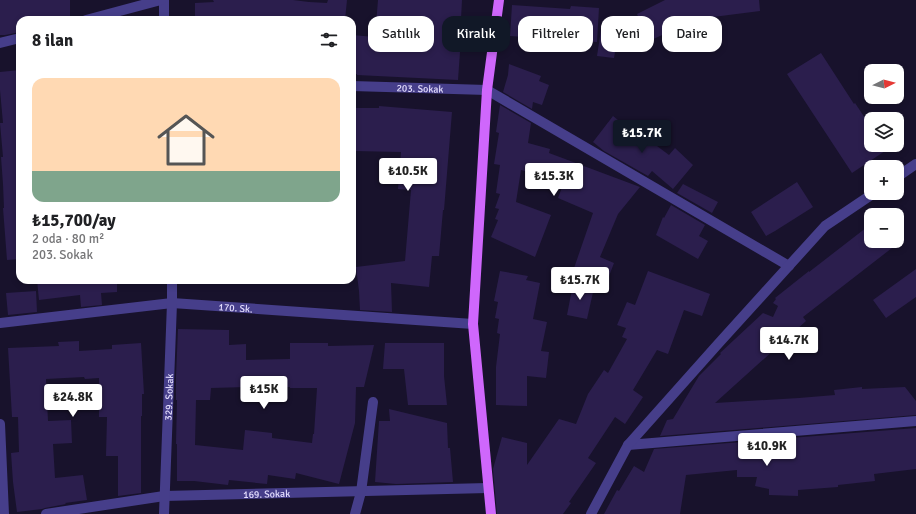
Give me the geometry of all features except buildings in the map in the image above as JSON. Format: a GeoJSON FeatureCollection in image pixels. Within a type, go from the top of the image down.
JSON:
{"type":"FeatureCollection","features":[{"type":"Feature","properties":{"kind":"main road"},"geometry":{"type":"LineString","coordinates":[[490,514],[473,324],[487,90],[499,0]]}},
{"type":"Feature","properties":{"kind":"street"},"geometry":{"type":"LineString","coordinates":[[101,16],[162,0],[164,16]]}},
{"type":"Feature","properties":{"kind":"street"},"geometry":{"type":"LineString","coordinates":[[0,43],[16,39]]}},
{"type":"Feature","properties":{"kind":"street","name":"203. Sokak"},"geometry":{"type":"LineString","coordinates":[[356,86],[487,90]]}},
{"type":"Feature","properties":{"kind":"street"},"geometry":{"type":"LineString","coordinates":[[487,90],[789,266]]}},
{"type":"Feature","properties":{"kind":"street"},"geometry":{"type":"LineString","coordinates":[[904,172],[916,164]]}},
{"type":"Feature","properties":{"kind":"street"},"geometry":{"type":"LineString","coordinates":[[592,513],[628,445],[826,226],[864,200]]}},
{"type":"Feature","properties":{"kind":"street","name":"329. Sokak"},"geometry":{"type":"LineString","coordinates":[[164,514],[172,284]]}},
{"type":"Feature","properties":{"kind":"street","name":"170. Sk."},"geometry":{"type":"LineString","coordinates":[[0,323],[172,303],[473,324]]}},
{"type":"Feature","properties":{"kind":"street"},"geometry":{"type":"LineString","coordinates":[[355,514],[361,492],[373,402]]}},
{"type":"Feature","properties":{"kind":"street"},"geometry":{"type":"LineString","coordinates":[[628,445],[916,421]]}},
{"type":"Feature","properties":{"kind":"street"},"geometry":{"type":"LineString","coordinates":[[0,424],[4,514]]}},
{"type":"Feature","properties":{"kind":"street","name":"169. Sokak"},"geometry":{"type":"LineString","coordinates":[[46,514],[164,496],[488,488]]}}]}
